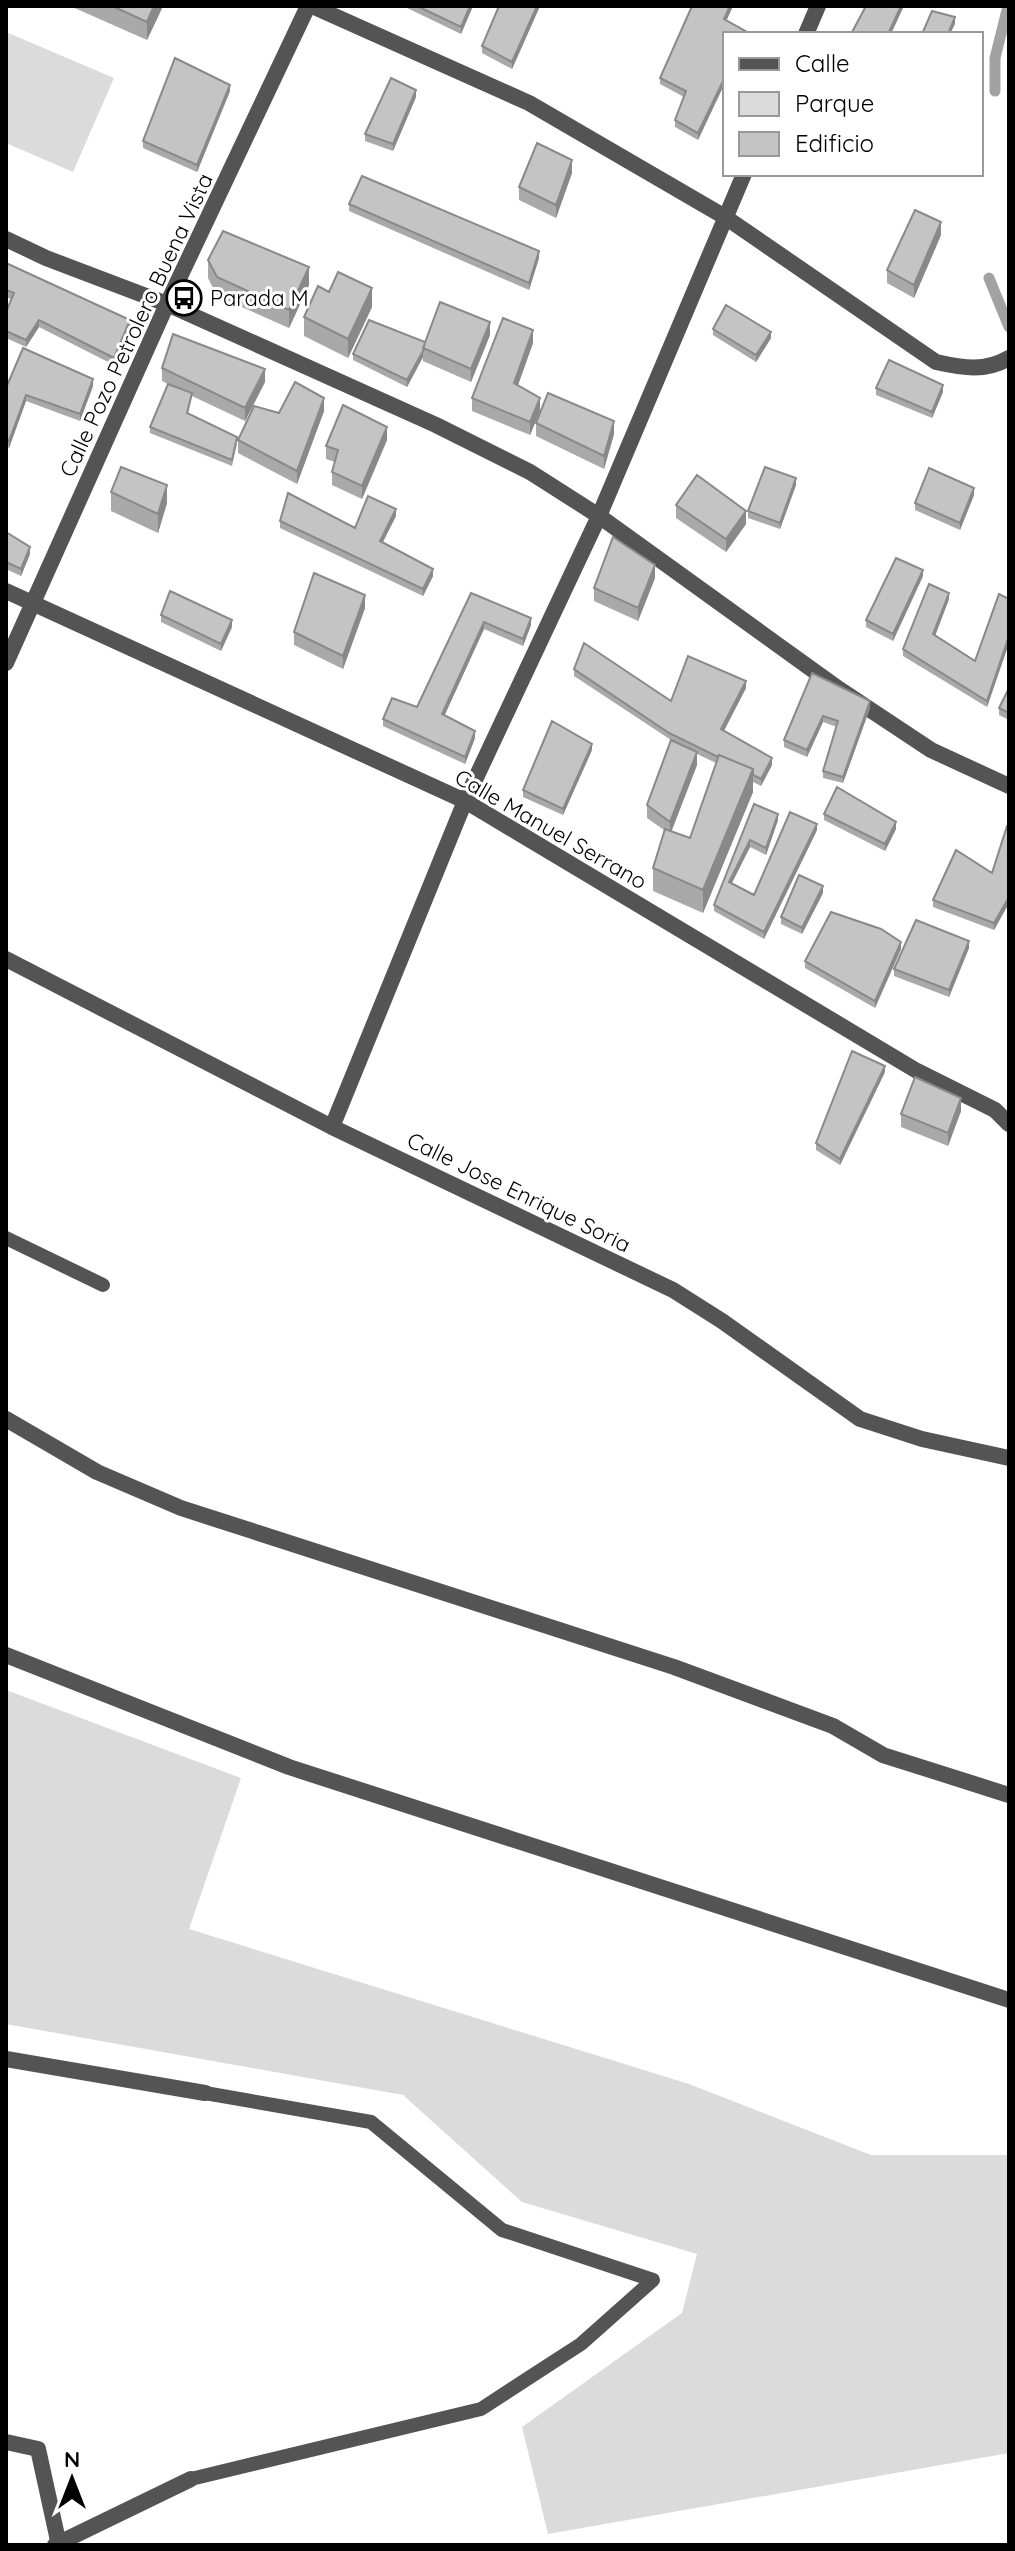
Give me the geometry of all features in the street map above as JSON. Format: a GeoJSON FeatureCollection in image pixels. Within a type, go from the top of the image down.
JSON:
{"type":"FeatureCollection","features":[{"type":"Feature","properties":{"kind":"street"},"geometry":{"type":"LineString","coordinates":[[310,6],[529,103],[725,217],[936,362],[963,368],[993,367],[1009,358]]}},
{"type":"Feature","properties":{"kind":"street","name":"Calle Pozo Petrolero Buena Vista"},"geometry":{"type":"LineString","coordinates":[[6,663],[167,304],[310,6]]}},
{"type":"Feature","properties":{"kind":"street"},"geometry":{"type":"LineString","coordinates":[[807,32],[818,6]]}},
{"type":"Feature","properties":{"kind":"street"},"geometry":{"type":"LineString","coordinates":[[332,1127],[465,801],[599,516],[743,176]]}},
{"type":"Feature","properties":{"kind":"street"},"geometry":{"type":"LineString","coordinates":[[6,239],[46,258],[167,304],[436,425],[530,472],[599,516],[839,689],[931,750],[1009,786]]}},
{"type":"Feature","properties":{"kind":"street","name":"Calle Manuel Serrano"},"geometry":{"type":"LineString","coordinates":[[6,591],[465,801],[917,1071],[995,1110],[1009,1124]]}},
{"type":"Feature","properties":{"kind":"street","name":"Calle Jose Enrique Soria"},"geometry":{"type":"LineString","coordinates":[[6,959],[332,1127],[673,1290],[860,1419],[922,1439],[1009,1458]]}},
{"type":"Feature","properties":{"kind":"street"},"geometry":{"type":"LineString","coordinates":[[6,1419],[97,1472],[181,1508],[674,1667],[833,1726],[883,1755],[1009,1795]]}},
{"type":"Feature","properties":{"kind":"street"},"geometry":{"type":"LineString","coordinates":[[6,1655],[289,1767],[1009,2000]]}},
{"type":"Feature","properties":{"kind":"street"},"geometry":{"type":"LineString","coordinates":[[6,2059],[205,2093]]}},
{"type":"Feature","properties":{"kind":"street"},"geometry":{"type":"LineString","coordinates":[[6,2442],[38,2449],[58,2545],[191,2479]]}},
{"type":"Feature","properties":{"kind":"lane"},"geometry":{"type":"LineString","coordinates":[[6,1238],[103,1285]]}},
{"type":"Feature","properties":{"kind":"lane"},"geometry":{"type":"LineString","coordinates":[[191,2479],[481,2409],[581,2344],[653,2280],[502,2230],[371,2122],[205,2093]]}},
{"type":"Feature","properties":{"kind":"green space"},"geometry":{"type":"Polygon","coordinates":[[[6,32],[114,78],[73,172],[6,143],[6,32]]]}},
{"type":"Feature","properties":{"kind":"green space"},"geometry":{"type":"Polygon","coordinates":[[[6,1690],[241,1778],[189,1929],[689,2084],[871,2155],[1009,2155],[1009,2453],[548,2534],[522,2427],[682,2313],[697,2254],[522,2202],[403,2095],[6,2024],[6,1690]]]}},
{"type":"Feature","properties":{"kind":"building"},"geometry":{"type":"Polygon","coordinates":[[[112,6],[154,6],[147,22],[112,6]]]}},
{"type":"Feature","properties":{"kind":"building"},"geometry":{"type":"Polygon","coordinates":[[[417,6],[470,6],[461,27],[417,6]]]}},
{"type":"Feature","properties":{"kind":"building"},"geometry":{"type":"Polygon","coordinates":[[[499,6],[537,6],[512,62],[482,46],[499,6]]]}},
{"type":"Feature","properties":{"kind":"building"},"geometry":{"type":"Polygon","coordinates":[[[692,6],[730,6],[724,19],[747,32],[723,32],[723,81],[698,133],[675,120],[686,91],[660,78],[692,6]]]}},
{"type":"Feature","properties":{"kind":"building"},"geometry":{"type":"Polygon","coordinates":[[[866,6],[901,6],[889,32],[852,32],[866,6]]]}},
{"type":"Feature","properties":{"kind":"building"},"geometry":{"type":"Polygon","coordinates":[[[932,11],[955,17],[949,32],[923,32],[932,11]]]}},
{"type":"Feature","properties":{"kind":"building"},"geometry":{"type":"Polygon","coordinates":[[[175,58],[230,85],[197,165],[143,141],[175,58]]]}},
{"type":"Feature","properties":{"kind":"building"},"geometry":{"type":"Polygon","coordinates":[[[391,78],[416,90],[393,144],[365,134],[391,78]]]}},
{"type":"Feature","properties":{"kind":"building"},"geometry":{"type":"Polygon","coordinates":[[[537,143],[572,160],[556,205],[519,187],[537,143]]]}},
{"type":"Feature","properties":{"kind":"building"},"geometry":{"type":"Polygon","coordinates":[[[362,176],[539,251],[529,283],[349,204],[362,176]]]}},
{"type":"Feature","properties":{"kind":"building"},"geometry":{"type":"Polygon","coordinates":[[[915,210],[941,222],[914,285],[887,270],[915,210]]]}},
{"type":"Feature","properties":{"kind":"building"},"geometry":{"type":"Polygon","coordinates":[[[223,231],[309,267],[289,310],[217,277],[208,260],[223,231]]]}},
{"type":"Feature","properties":{"kind":"building"},"geometry":{"type":"Polygon","coordinates":[[[6,263],[130,320],[114,358],[39,320],[26,340],[6,331],[6,312],[14,293],[6,290],[6,263]]]}},
{"type":"Feature","properties":{"kind":"building"},"geometry":{"type":"Polygon","coordinates":[[[338,272],[372,288],[348,339],[304,317],[318,286],[329,292],[338,272]]]}},
{"type":"Feature","properties":{"kind":"building"},"geometry":{"type":"Polygon","coordinates":[[[440,302],[490,322],[471,369],[423,348],[440,302]]]}},
{"type":"Feature","properties":{"kind":"building"},"geometry":{"type":"Polygon","coordinates":[[[726,305],[771,332],[756,355],[713,329],[726,305]]]}},
{"type":"Feature","properties":{"kind":"building"},"geometry":{"type":"Polygon","coordinates":[[[503,318],[533,330],[514,383],[540,398],[530,422],[472,398],[503,318]]]}},
{"type":"Feature","properties":{"kind":"building"},"geometry":{"type":"Polygon","coordinates":[[[369,320],[425,342],[407,380],[353,354],[369,320]]]}},
{"type":"Feature","properties":{"kind":"building"},"geometry":{"type":"Polygon","coordinates":[[[173,334],[265,369],[245,408],[162,368],[173,334]]]}},
{"type":"Feature","properties":{"kind":"building"},"geometry":{"type":"Polygon","coordinates":[[[23,348],[93,379],[80,414],[26,395],[9,441],[6,439],[6,388],[23,348]]]}},
{"type":"Feature","properties":{"kind":"building"},"geometry":{"type":"Polygon","coordinates":[[[889,360],[943,385],[932,412],[876,388],[889,360]]]}},
{"type":"Feature","properties":{"kind":"building"},"geometry":{"type":"Polygon","coordinates":[[[295,382],[324,398],[297,471],[238,440],[254,406],[279,413],[295,382]]]}},
{"type":"Feature","properties":{"kind":"building"},"geometry":{"type":"Polygon","coordinates":[[[168,384],[192,393],[187,413],[237,437],[232,460],[150,427],[168,384]]]}},
{"type":"Feature","properties":{"kind":"building"},"geometry":{"type":"Polygon","coordinates":[[[548,393],[614,421],[604,456],[536,423],[548,393]]]}},
{"type":"Feature","properties":{"kind":"building"},"geometry":{"type":"Polygon","coordinates":[[[343,405],[387,427],[362,486],[332,472],[338,450],[326,446],[343,405]]]}},
{"type":"Feature","properties":{"kind":"building"},"geometry":{"type":"Polygon","coordinates":[[[121,467],[167,485],[158,514],[111,492],[121,467]]]}},
{"type":"Feature","properties":{"kind":"building"},"geometry":{"type":"Polygon","coordinates":[[[765,467],[796,478],[780,523],[748,511],[765,467]]]}},
{"type":"Feature","properties":{"kind":"building"},"geometry":{"type":"Polygon","coordinates":[[[929,468],[974,488],[960,523],[915,503],[929,468]]]}},
{"type":"Feature","properties":{"kind":"building"},"geometry":{"type":"Polygon","coordinates":[[[697,475],[746,511],[726,539],[676,505],[697,475]]]}},
{"type":"Feature","properties":{"kind":"building"},"geometry":{"type":"Polygon","coordinates":[[[288,493],[355,528],[368,496],[396,509],[380,541],[433,569],[423,589],[280,521],[288,493]]]}},
{"type":"Feature","properties":{"kind":"building"},"geometry":{"type":"Polygon","coordinates":[[[6,532],[30,547],[21,569],[6,562],[6,532]]]}},
{"type":"Feature","properties":{"kind":"building"},"geometry":{"type":"Polygon","coordinates":[[[613,537],[655,565],[638,608],[594,588],[613,537]]]}},
{"type":"Feature","properties":{"kind":"building"},"geometry":{"type":"Polygon","coordinates":[[[896,558],[923,570],[893,634],[866,620],[896,558]]]}},
{"type":"Feature","properties":{"kind":"building"},"geometry":{"type":"Polygon","coordinates":[[[314,573],[365,595],[343,656],[294,632],[314,573]]]}},
{"type":"Feature","properties":{"kind":"building"},"geometry":{"type":"Polygon","coordinates":[[[929,584],[949,593],[933,634],[975,661],[999,594],[1009,599],[1009,636],[987,701],[903,649],[929,584]]]}},
{"type":"Feature","properties":{"kind":"building"},"geometry":{"type":"Polygon","coordinates":[[[170,591],[232,620],[221,644],[161,615],[170,591]]]}},
{"type":"Feature","properties":{"kind":"building"},"geometry":{"type":"Polygon","coordinates":[[[471,593],[531,618],[523,639],[484,622],[442,714],[475,731],[465,757],[383,719],[392,698],[417,707],[471,593]]]}},
{"type":"Feature","properties":{"kind":"building"},"geometry":{"type":"Polygon","coordinates":[[[584,643],[671,701],[688,656],[746,681],[721,729],[772,758],[761,779],[753,775],[753,769],[718,757],[669,733],[574,669],[584,643]]]}},
{"type":"Feature","properties":{"kind":"building"},"geometry":{"type":"Polygon","coordinates":[[[812,673],[870,701],[843,777],[823,771],[838,721],[823,716],[807,750],[784,740],[812,673]]]}},
{"type":"Feature","properties":{"kind":"building"},"geometry":{"type":"Polygon","coordinates":[[[1009,688],[1009,713],[999,708],[1009,688]]]}},
{"type":"Feature","properties":{"kind":"building"},"geometry":{"type":"Polygon","coordinates":[[[552,721],[592,744],[563,809],[523,790],[552,721]]]}},
{"type":"Feature","properties":{"kind":"building"},"geometry":{"type":"Polygon","coordinates":[[[671,740],[697,752],[670,822],[647,805],[671,740]]]}},
{"type":"Feature","properties":{"kind":"building"},"geometry":{"type":"Polygon","coordinates":[[[719,755],[753,769],[703,890],[653,868],[665,829],[690,838],[719,755]]]}},
{"type":"Feature","properties":{"kind":"building"},"geometry":{"type":"Polygon","coordinates":[[[837,787],[896,822],[885,844],[824,814],[837,787]]]}},
{"type":"Feature","properties":{"kind":"building"},"geometry":{"type":"Polygon","coordinates":[[[754,804],[778,814],[766,848],[750,840],[729,882],[754,895],[790,812],[817,824],[764,932],[714,905],[754,804]]]}},
{"type":"Feature","properties":{"kind":"building"},"geometry":{"type":"Polygon","coordinates":[[[1007,826],[1009,897],[994,923],[933,900],[956,850],[992,873],[1007,826]]]}},
{"type":"Feature","properties":{"kind":"building"},"geometry":{"type":"Polygon","coordinates":[[[799,875],[823,886],[802,928],[781,917],[799,875]]]}},
{"type":"Feature","properties":{"kind":"building"},"geometry":{"type":"Polygon","coordinates":[[[831,912],[881,929],[901,942],[875,1001],[805,961],[831,912]]]}},
{"type":"Feature","properties":{"kind":"building"},"geometry":{"type":"Polygon","coordinates":[[[916,920],[969,941],[949,990],[894,969],[916,920]]]}},
{"type":"Feature","properties":{"kind":"building"},"geometry":{"type":"Polygon","coordinates":[[[852,1051],[885,1066],[840,1159],[816,1143],[852,1051]]]}},
{"type":"Feature","properties":{"kind":"building"},"geometry":{"type":"Polygon","coordinates":[[[915,1077],[961,1098],[948,1133],[901,1114],[915,1077]]]}},
{"type":"Feature","properties":{"kind":"waterway"},"geometry":{"type":"LineString","coordinates":[[995,91],[995,58],[1008,6]]}},
{"type":"Feature","properties":{"kind":"waterway"},"geometry":{"type":"LineString","coordinates":[[989,278],[1009,327]]}},
{"type":"Feature","properties":{"kind":"place","name":"Parada M"},"geometry":{"type":"Point","coordinates":[184,298]}}]}
